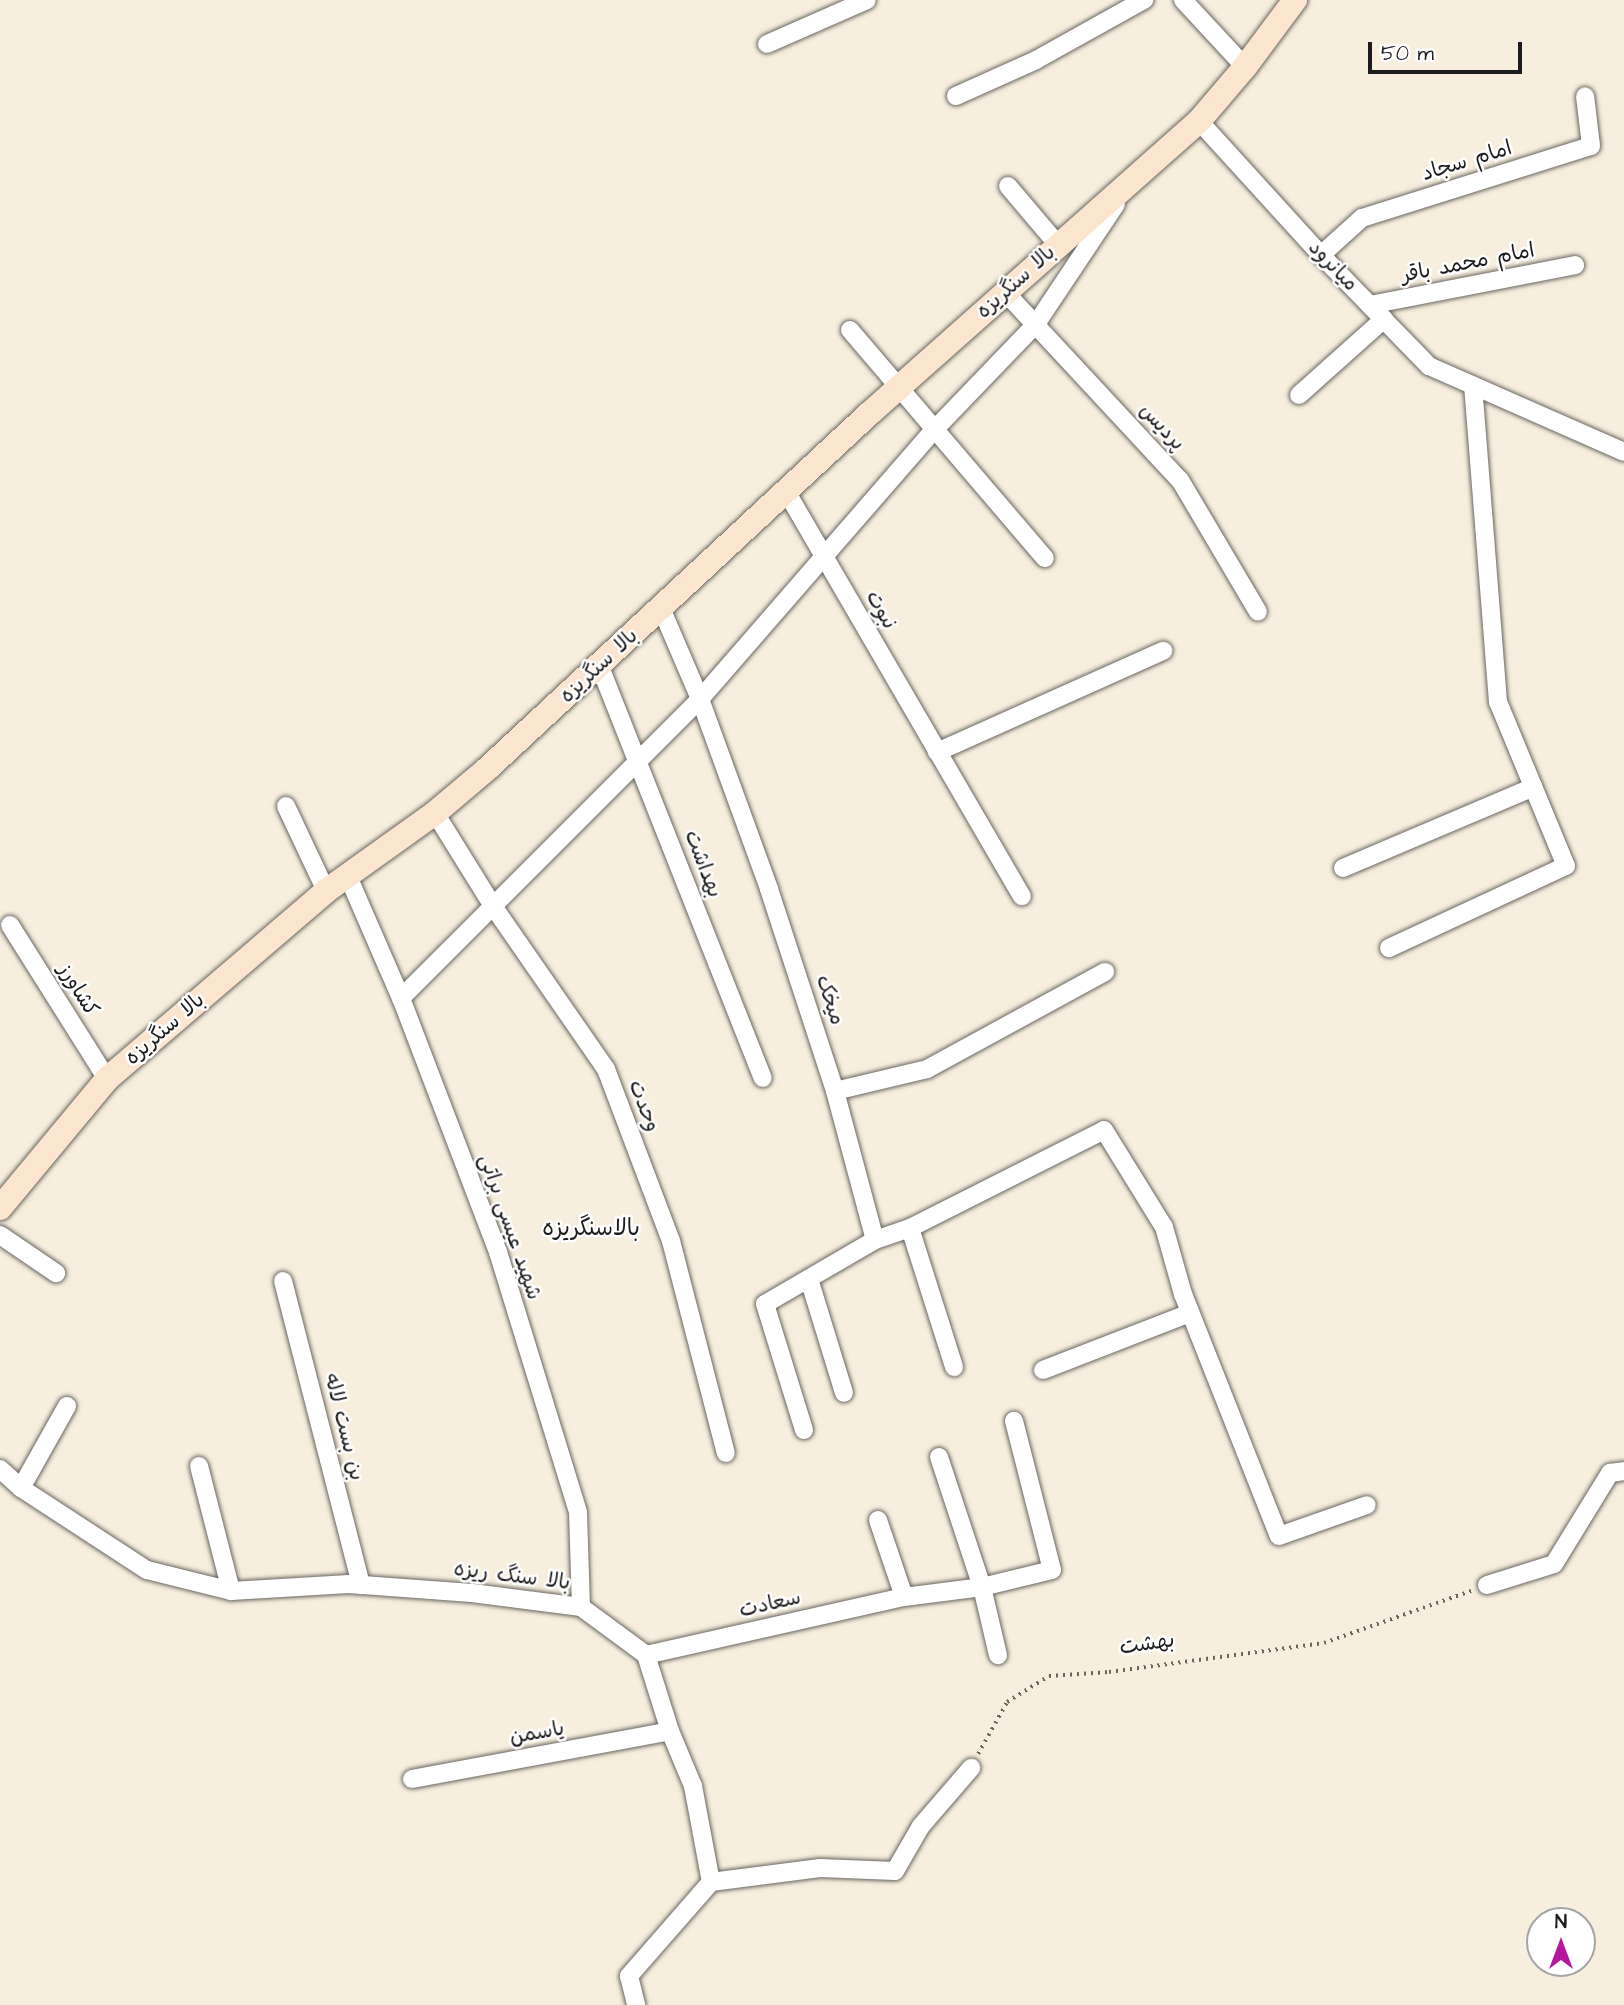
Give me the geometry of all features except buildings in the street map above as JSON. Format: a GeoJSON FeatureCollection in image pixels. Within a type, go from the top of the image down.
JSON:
{"type":"FeatureCollection","features":[{"type":"Feature","properties":{"kind":"street"},"geometry":{"type":"LineString","coordinates":[[767,44],[867,0]]}},
{"type":"Feature","properties":{"kind":"street"},"geometry":{"type":"LineString","coordinates":[[956,96],[1036,60],[1144,0]]}},
{"type":"Feature","properties":{"kind":"street"},"geometry":{"type":"LineString","coordinates":[[1184,0],[1245,67]]}},
{"type":"Feature","properties":{"kind":"street"},"geometry":{"type":"LineString","coordinates":[[1199,121],[1245,67],[1296,0]]}},
{"type":"Feature","properties":{"kind":"street","name":"امام سجاد"},"geometry":{"type":"LineString","coordinates":[[1321,255],[1362,218],[1591,146],[1585,96]]}},
{"type":"Feature","properties":{"kind":"street","name":"بالا سنگریزه"},"geometry":{"type":"LineString","coordinates":[[0,1208],[107,1079],[346,874],[435,813],[600,667],[899,387],[1199,121]]}},
{"type":"Feature","properties":{"kind":"street","name":"میانرود"},"geometry":{"type":"LineString","coordinates":[[1199,121],[1321,255],[1429,366],[1624,452]]}},
{"type":"Feature","properties":{"kind":"street"},"geometry":{"type":"LineString","coordinates":[[401,998],[700,699],[935,429],[1036,324],[1130,183]]}},
{"type":"Feature","properties":{"kind":"street"},"geometry":{"type":"LineString","coordinates":[[1008,186],[1058,245]]}},
{"type":"Feature","properties":{"kind":"street","name":"امام محمد باقر"},"geometry":{"type":"LineString","coordinates":[[1370,305],[1575,265]]}},
{"type":"Feature","properties":{"kind":"street","name":"پردیس"},"geometry":{"type":"LineString","coordinates":[[1005,292],[1180,480],[1258,612]]}},
{"type":"Feature","properties":{"kind":"street"},"geometry":{"type":"LineString","coordinates":[[1300,395],[1384,319]]}},
{"type":"Feature","properties":{"kind":"street"},"geometry":{"type":"LineString","coordinates":[[850,330],[1045,558]]}},
{"type":"Feature","properties":{"kind":"street"},"geometry":{"type":"LineString","coordinates":[[1389,948],[1566,866],[1498,702],[1473,386]]}},
{"type":"Feature","properties":{"kind":"street","name":"نبوت"},"geometry":{"type":"LineString","coordinates":[[786,491],[1022,896]]}},
{"type":"Feature","properties":{"kind":"street","name":"میخک"},"geometry":{"type":"LineString","coordinates":[[661,608],[700,699],[769,888],[835,1091],[875,1240]]}},
{"type":"Feature","properties":{"kind":"street"},"geometry":{"type":"LineString","coordinates":[[937,752],[1163,652]]}},
{"type":"Feature","properties":{"kind":"street","name":"بهداشت"},"geometry":{"type":"LineString","coordinates":[[600,667],[763,1079]]}},
{"type":"Feature","properties":{"kind":"street"},"geometry":{"type":"LineString","coordinates":[[1343,868],[1534,787]]}},
{"type":"Feature","properties":{"kind":"street"},"geometry":{"type":"LineString","coordinates":[[286,806],[326,891]]}},
{"type":"Feature","properties":{"kind":"street","name":"وحدت"},"geometry":{"type":"LineString","coordinates":[[435,813],[493,906],[606,1069],[671,1241],[726,1453]]}},
{"type":"Feature","properties":{"kind":"street","name":"شهید عیسی براتی"},"geometry":{"type":"LineString","coordinates":[[346,874],[401,998],[498,1252],[578,1512],[581,1607]]}},
{"type":"Feature","properties":{"kind":"street","name":"کشاورز"},"geometry":{"type":"LineString","coordinates":[[10,925],[107,1079]]}},
{"type":"Feature","properties":{"kind":"street"},"geometry":{"type":"LineString","coordinates":[[835,1091],[927,1069],[1105,972]]}},
{"type":"Feature","properties":{"kind":"street"},"geometry":{"type":"LineString","coordinates":[[804,1430],[765,1304],[875,1240],[910,1228],[1104,1130],[1164,1227],[1190,1313],[1279,1536],[1367,1505]]}},
{"type":"Feature","properties":{"kind":"street"},"geometry":{"type":"LineString","coordinates":[[910,1228],[954,1367]]}},
{"type":"Feature","properties":{"kind":"street"},"geometry":{"type":"LineString","coordinates":[[0,1236],[56,1273]]}},
{"type":"Feature","properties":{"kind":"street"},"geometry":{"type":"LineString","coordinates":[[809,1279],[844,1393]]}},
{"type":"Feature","properties":{"kind":"street","name":"بن بست لاله"},"geometry":{"type":"LineString","coordinates":[[283,1281],[360,1585]]}},
{"type":"Feature","properties":{"kind":"street"},"geometry":{"type":"LineString","coordinates":[[1043,1370],[1190,1313]]}},
{"type":"Feature","properties":{"kind":"street"},"geometry":{"type":"LineString","coordinates":[[21,1488],[67,1406]]}},
{"type":"Feature","properties":{"kind":"street","name":"سعادت"},"geometry":{"type":"LineString","coordinates":[[646,1655],[904,1597],[982,1587],[1052,1570],[1014,1421]]}},
{"type":"Feature","properties":{"kind":"street"},"geometry":{"type":"LineString","coordinates":[[939,1457],[982,1587],[998,1655]]}},
{"type":"Feature","properties":{"kind":"street"},"geometry":{"type":"LineString","coordinates":[[199,1465],[231,1591]]}},
{"type":"Feature","properties":{"kind":"street","name":"بالا سنگ ریزه"},"geometry":{"type":"LineString","coordinates":[[0,1469],[21,1488],[147,1570],[231,1591],[360,1585],[472,1593],[581,1607],[646,1655]]}},
{"type":"Feature","properties":{"kind":"street"},"geometry":{"type":"LineString","coordinates":[[1488,1585],[1554,1564],[1610,1473],[1624,1471]]}},
{"type":"Feature","properties":{"kind":"street"},"geometry":{"type":"LineString","coordinates":[[878,1520],[904,1597]]}},
{"type":"Feature","properties":{"kind":"street"},"geometry":{"type":"LineString","coordinates":[[646,1655],[670,1731],[693,1786],[711,1882]]}},
{"type":"Feature","properties":{"kind":"street","name":"یاسمن"},"geometry":{"type":"LineString","coordinates":[[412,1779],[670,1731]]}},
{"type":"Feature","properties":{"kind":"street"},"geometry":{"type":"LineString","coordinates":[[636,2005],[629,1976],[711,1882],[820,1868],[895,1871],[920,1826],[971,1768]]}},
{"type":"Feature","properties":{"kind":"path","name":"بهشت"},"geometry":{"type":"LineString","coordinates":[[971,1768],[1007,1702],[1049,1676],[1109,1672],[1324,1643],[1488,1585]]}},
{"type":"Feature","properties":{"kind":"district","name":"بالاسنگریزه"},"geometry":{"type":"Point","coordinates":[591,1228]}}]}
